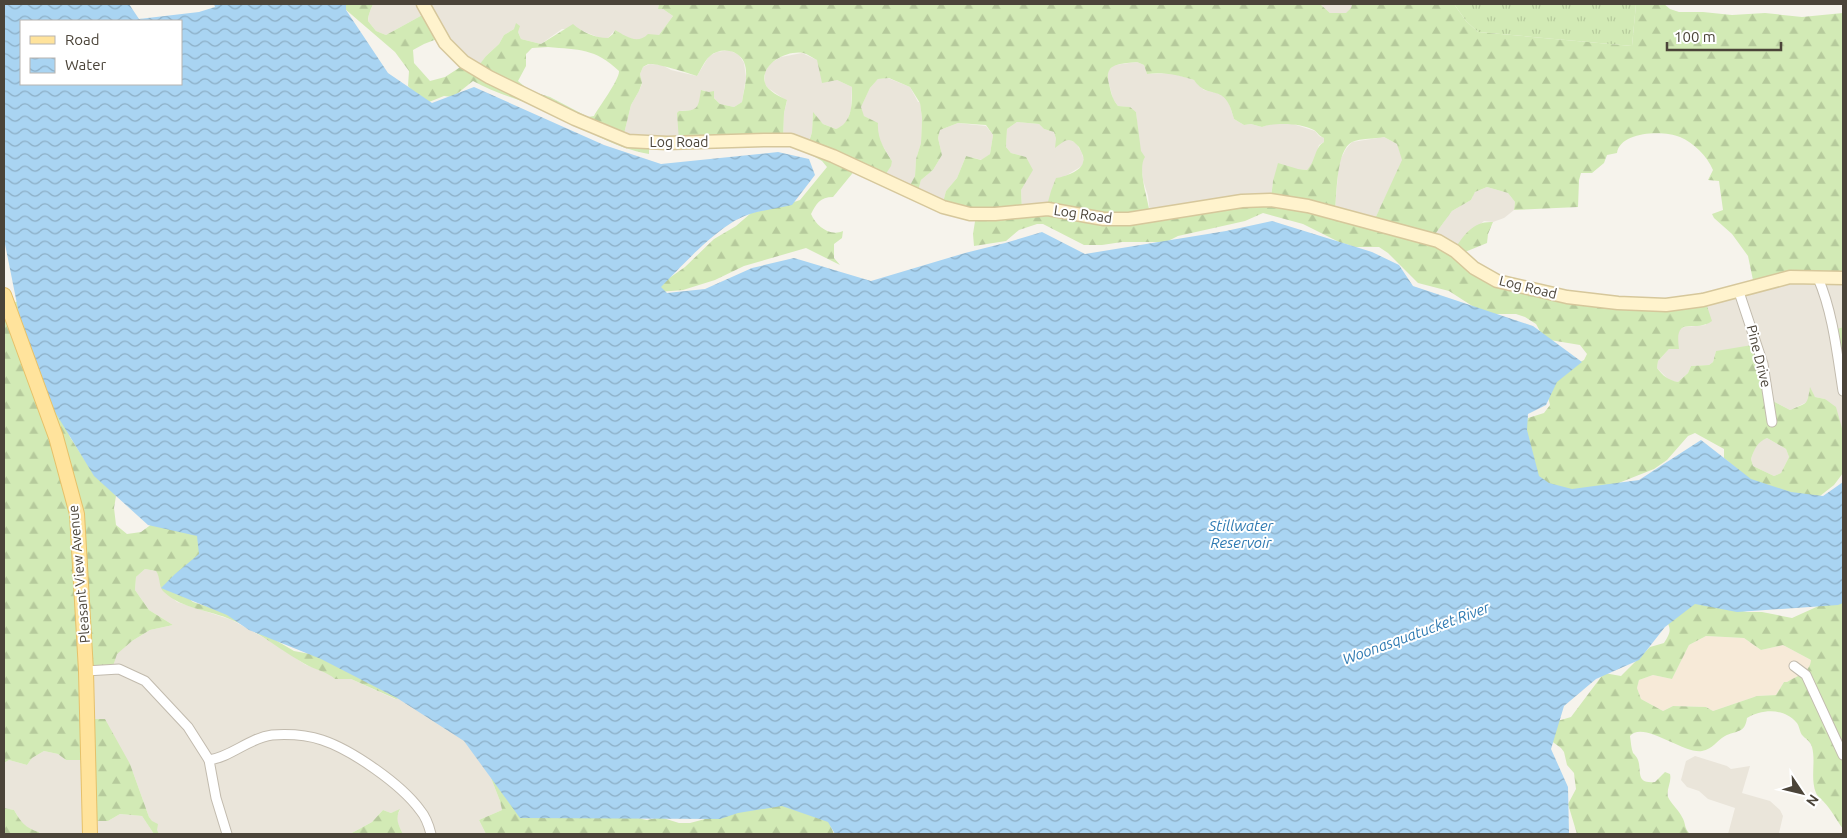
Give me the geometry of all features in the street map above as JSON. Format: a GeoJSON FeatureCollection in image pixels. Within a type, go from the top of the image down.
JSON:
{"type":"FeatureCollection","features":[{"type":"Feature","properties":{"kind":"main road","name":"Pleasant View Avenue"},"geometry":{"type":"LineString","coordinates":[[5,302],[56,437],[76,514],[86,671],[90,834]]}},
{"type":"Feature","properties":{"kind":"street","name":"Log Road"},"geometry":{"type":"LineString","coordinates":[[423,4],[444,43],[464,62],[489,77],[575,119],[628,141],[667,143],[791,140],[833,156],[942,207],[970,214],[994,214],[1048,209],[1104,219],[1129,219],[1242,201],[1270,200],[1308,206],[1370,221],[1438,242],[1455,251],[1474,268],[1497,281],[1567,297],[1618,304],[1666,305],[1703,300],[1790,278],[1843,278]]}},
{"type":"Feature","properties":{"kind":"street"},"geometry":{"type":"LineString","coordinates":[[1818,278],[1826,295],[1843,391]]}},
{"type":"Feature","properties":{"kind":"street","name":"Pine Drive"},"geometry":{"type":"LineString","coordinates":[[1739,292],[1763,364],[1772,422]]}},
{"type":"Feature","properties":{"kind":"street"},"geometry":{"type":"LineString","coordinates":[[1794,666],[1806,675],[1843,755]]}},
{"type":"Feature","properties":{"kind":"street"},"geometry":{"type":"LineString","coordinates":[[86,671],[119,669],[145,682],[188,727],[209,760],[216,798],[227,834]]}},
{"type":"Feature","properties":{"kind":"street"},"geometry":{"type":"LineString","coordinates":[[209,760],[217,759],[267,736],[290,735],[322,740],[343,749],[368,765],[406,795],[422,812],[431,834]]}},
{"type":"Feature","properties":{"kind":"shaded area"},"geometry":{"type":"Polygon","coordinates":[[[373,4],[659,4],[658,9],[663,9],[673,16],[659,35],[638,41],[626,37],[615,30],[608,38],[600,38],[578,29],[562,29],[541,44],[521,39],[518,32],[514,29],[504,35],[499,44],[486,56],[476,70],[426,13],[386,35],[376,31],[368,21],[373,4]]]}},
{"type":"Feature","properties":{"kind":"shaded area"},"geometry":{"type":"Polygon","coordinates":[[[1320,4],[1352,4],[1347,13],[1330,13],[1320,4]]]}},
{"type":"Feature","properties":{"kind":"shaded area"},"geometry":{"type":"Polygon","coordinates":[[[729,50],[739,55],[744,63],[746,77],[742,102],[734,107],[720,104],[709,92],[702,90],[699,106],[694,110],[679,111],[679,141],[623,138],[631,105],[642,84],[640,74],[643,67],[650,64],[662,65],[671,70],[697,76],[709,56],[717,52],[729,50]]]}},
{"type":"Feature","properties":{"kind":"shaded area"},"geometry":{"type":"Polygon","coordinates":[[[802,53],[817,60],[837,80],[852,87],[851,110],[847,121],[836,129],[823,124],[813,113],[812,132],[808,144],[783,140],[784,113],[787,101],[765,84],[765,72],[771,63],[781,57],[802,53]]]}},
{"type":"Feature","properties":{"kind":"shaded area"},"geometry":{"type":"Polygon","coordinates":[[[1137,62],[1144,65],[1147,74],[1171,73],[1194,80],[1204,90],[1219,93],[1228,100],[1234,119],[1244,125],[1251,124],[1262,127],[1270,124],[1293,124],[1315,131],[1324,138],[1324,142],[1319,145],[1313,165],[1307,170],[1298,169],[1273,181],[1271,197],[1150,214],[1148,196],[1143,180],[1136,112],[1128,107],[1118,106],[1113,99],[1107,76],[1108,71],[1114,65],[1137,62]]]}},
{"type":"Feature","properties":{"kind":"shaded area"},"geometry":{"type":"Polygon","coordinates":[[[888,78],[910,87],[918,102],[920,102],[922,118],[921,143],[916,159],[915,176],[907,191],[882,180],[892,161],[881,143],[877,131],[878,124],[864,116],[861,111],[861,106],[870,88],[878,79],[888,78]]]}},
{"type":"Feature","properties":{"kind":"shaded area"},"geometry":{"type":"Polygon","coordinates":[[[1017,122],[1039,124],[1044,129],[1054,132],[1056,139],[1070,140],[1076,143],[1082,153],[1084,161],[1082,166],[1062,178],[1046,209],[1022,210],[1021,190],[1026,157],[1011,153],[1006,147],[1007,129],[1017,122]]]}},
{"type":"Feature","properties":{"kind":"shaded area"},"geometry":{"type":"Polygon","coordinates":[[[958,123],[986,126],[993,135],[990,154],[982,160],[966,156],[957,178],[946,191],[942,206],[917,195],[921,180],[933,170],[942,155],[938,138],[940,130],[958,123]]]}},
{"type":"Feature","properties":{"kind":"shaded area"},"geometry":{"type":"Polygon","coordinates":[[[1384,137],[1397,144],[1403,160],[1374,221],[1335,210],[1339,162],[1346,149],[1352,142],[1384,137]]]}},
{"type":"Feature","properties":{"kind":"shaded area"},"geometry":{"type":"Polygon","coordinates":[[[1487,187],[1508,193],[1515,202],[1514,210],[1504,218],[1493,222],[1484,221],[1454,250],[1433,237],[1452,211],[1471,200],[1475,192],[1487,187]]]}},
{"type":"Feature","properties":{"kind":"shaded area"},"geometry":{"type":"Polygon","coordinates":[[[1843,279],[1843,327],[1834,330],[1843,366],[1843,432],[1825,399],[1815,397],[1809,389],[1810,398],[1807,402],[1790,410],[1771,400],[1725,351],[1716,351],[1713,362],[1709,365],[1691,366],[1688,373],[1678,382],[1670,381],[1657,368],[1658,361],[1669,349],[1680,329],[1706,325],[1704,297],[1751,286],[1843,279]]]}},
{"type":"Feature","properties":{"kind":"shaded area"},"geometry":{"type":"Polygon","coordinates":[[[1767,438],[1786,449],[1789,457],[1781,473],[1774,476],[1753,466],[1751,459],[1760,441],[1767,438]]]}},
{"type":"Feature","properties":{"kind":"shaded area"},"geometry":{"type":"Polygon","coordinates":[[[145,569],[156,571],[160,577],[161,587],[177,602],[232,620],[268,640],[306,665],[328,673],[336,679],[351,679],[395,699],[403,697],[467,740],[491,778],[502,810],[479,820],[486,834],[403,834],[397,822],[400,810],[391,813],[383,810],[372,822],[350,834],[159,834],[149,817],[130,764],[88,719],[83,678],[132,641],[150,630],[173,625],[149,610],[135,590],[136,577],[145,569]]]}},
{"type":"Feature","properties":{"kind":"shaded area"},"geometry":{"type":"Polygon","coordinates":[[[1706,636],[1744,638],[1761,650],[1783,645],[1811,660],[1811,665],[1805,673],[1784,682],[1776,695],[1757,696],[1713,711],[1706,707],[1673,706],[1663,711],[1641,699],[1637,688],[1639,680],[1653,675],[1672,679],[1689,645],[1706,636]]]}},
{"type":"Feature","properties":{"kind":"shaded area"},"geometry":{"type":"Polygon","coordinates":[[[44,751],[58,754],[66,760],[82,760],[108,821],[120,814],[142,816],[154,834],[40,834],[29,829],[22,823],[14,810],[4,808],[4,763],[9,760],[27,765],[32,758],[44,751]]]}},
{"type":"Feature","properties":{"kind":"shaded area"},"geometry":{"type":"Polygon","coordinates":[[[1695,756],[1731,769],[1750,766],[1742,793],[1770,801],[1780,810],[1783,816],[1779,833],[1728,834],[1735,808],[1708,799],[1699,791],[1687,787],[1681,780],[1686,761],[1695,756]]]}},
{"type":"Feature","properties":{"kind":"green space"},"geometry":{"type":"Polygon","coordinates":[[[344,4],[373,4],[368,21],[376,31],[386,35],[426,13],[442,37],[413,50],[414,63],[430,81],[445,77],[465,64],[476,69],[499,44],[504,35],[514,29],[516,23],[520,26],[518,32],[521,39],[541,44],[573,24],[580,30],[603,38],[608,38],[615,30],[627,37],[636,39],[640,39],[648,34],[659,35],[673,16],[663,9],[658,9],[659,4],[1320,4],[1330,13],[1346,13],[1352,4],[1454,4],[1466,21],[1478,32],[1632,46],[1636,4],[1664,4],[1670,9],[1679,12],[1732,15],[1765,13],[1802,17],[1843,13],[1843,279],[1754,285],[1748,256],[1732,234],[1712,214],[1723,210],[1719,181],[1708,180],[1713,170],[1704,155],[1695,146],[1680,137],[1664,133],[1634,136],[1620,146],[1617,153],[1607,155],[1604,163],[1592,173],[1581,173],[1578,207],[1514,210],[1515,202],[1508,193],[1487,187],[1475,192],[1471,200],[1452,211],[1433,237],[1454,250],[1465,234],[1475,226],[1486,222],[1493,222],[1488,234],[1487,243],[1460,254],[1479,271],[1616,302],[1704,297],[1712,321],[1699,326],[1682,328],[1678,338],[1679,349],[1669,349],[1658,361],[1657,368],[1659,371],[1669,379],[1678,382],[1688,373],[1691,366],[1709,365],[1713,362],[1716,351],[1758,344],[1771,400],[1790,410],[1806,403],[1810,387],[1815,397],[1825,399],[1836,407],[1843,432],[1843,473],[1834,485],[1820,496],[1774,499],[1724,458],[1724,449],[1695,433],[1688,436],[1667,460],[1654,469],[1606,488],[1543,490],[1523,431],[1528,418],[1544,413],[1550,405],[1548,397],[1560,372],[1584,360],[1587,354],[1580,345],[1550,340],[1541,333],[1536,324],[1525,317],[1516,314],[1491,314],[1480,311],[1449,291],[1418,283],[1388,253],[1379,247],[1356,247],[1339,242],[1303,224],[1263,213],[1245,221],[1178,236],[1166,242],[1122,242],[1084,245],[1043,224],[1037,224],[1019,230],[1006,241],[974,246],[973,234],[976,215],[942,206],[946,191],[957,178],[966,156],[981,160],[990,154],[993,135],[986,125],[958,123],[940,130],[938,138],[942,155],[933,170],[921,180],[917,195],[907,191],[915,176],[916,159],[921,143],[922,118],[920,103],[910,87],[889,78],[878,79],[870,88],[861,107],[864,116],[878,123],[880,138],[892,161],[891,166],[882,180],[856,169],[833,197],[825,198],[819,202],[811,214],[816,223],[824,229],[833,233],[843,231],[842,238],[834,244],[834,258],[840,265],[806,248],[744,266],[715,280],[683,290],[659,292],[655,288],[685,267],[714,239],[736,226],[751,213],[800,200],[827,167],[822,161],[806,152],[812,132],[813,112],[823,124],[836,129],[842,126],[849,117],[852,87],[837,80],[822,83],[817,60],[809,55],[797,53],[783,56],[771,64],[767,70],[765,83],[768,89],[787,100],[784,113],[783,140],[679,141],[677,113],[694,109],[698,105],[701,90],[714,91],[714,98],[720,104],[734,107],[742,102],[746,77],[744,62],[738,54],[719,51],[708,58],[697,76],[648,64],[643,67],[640,74],[642,83],[631,105],[623,138],[649,143],[649,154],[610,142],[547,111],[491,90],[473,81],[453,97],[444,96],[424,104],[408,86],[409,71],[395,52],[345,9],[344,4]],[[548,47],[532,48],[526,54],[526,66],[518,81],[530,91],[550,97],[588,117],[594,116],[613,86],[619,71],[602,58],[586,51],[548,47]],[[1137,62],[1120,64],[1111,68],[1108,77],[1109,84],[1114,101],[1118,106],[1130,107],[1136,112],[1141,151],[1145,157],[1142,169],[1150,214],[1271,198],[1278,163],[1307,170],[1318,148],[1324,142],[1324,138],[1314,130],[1303,126],[1281,124],[1262,127],[1251,124],[1244,125],[1234,119],[1230,107],[1221,95],[1205,90],[1194,80],[1170,74],[1147,74],[1144,65],[1137,62]],[[1017,122],[1007,129],[1006,147],[1011,153],[1026,157],[1033,170],[1021,190],[1022,210],[1046,209],[1056,178],[1072,173],[1082,165],[1084,158],[1079,147],[1069,140],[1055,148],[1056,139],[1054,132],[1044,129],[1039,124],[1017,122]],[[1384,137],[1352,142],[1343,154],[1337,184],[1335,210],[1374,221],[1402,160],[1397,144],[1384,137]],[[1767,438],[1755,449],[1751,459],[1753,466],[1774,476],[1781,473],[1789,457],[1786,449],[1767,438]]]}},
{"type":"Feature","properties":{"kind":"green space"},"geometry":{"type":"Polygon","coordinates":[[[1454,4],[1636,4],[1632,46],[1478,32],[1466,21],[1454,4]]]}},
{"type":"Feature","properties":{"kind":"green space"},"geometry":{"type":"Polygon","coordinates":[[[18,301],[70,437],[84,459],[116,496],[114,508],[116,525],[127,534],[141,532],[156,521],[200,529],[201,552],[179,590],[193,602],[233,615],[294,651],[326,654],[403,697],[396,699],[351,679],[335,679],[305,664],[242,624],[179,602],[162,590],[156,571],[145,569],[136,577],[135,590],[149,610],[173,625],[150,630],[132,641],[117,654],[112,669],[84,669],[88,719],[105,719],[130,764],[149,817],[158,824],[157,830],[159,834],[154,834],[142,816],[120,814],[108,821],[87,821],[82,760],[66,760],[58,754],[44,751],[32,758],[27,765],[9,760],[4,763],[4,307],[18,301]]]}},
{"type":"Feature","properties":{"kind":"green space"},"geometry":{"type":"Polygon","coordinates":[[[1843,327],[1843,366],[1834,330],[1843,327]]]}},
{"type":"Feature","properties":{"kind":"green space"},"geometry":{"type":"Polygon","coordinates":[[[1843,595],[1843,829],[1816,793],[1813,782],[1813,753],[1810,743],[1791,717],[1773,711],[1759,713],[1747,718],[1742,729],[1725,736],[1709,749],[1702,751],[1694,751],[1644,732],[1636,732],[1630,736],[1632,751],[1637,757],[1640,776],[1644,781],[1655,782],[1665,772],[1670,774],[1668,797],[1681,814],[1690,834],[1577,834],[1568,804],[1576,789],[1574,773],[1567,765],[1564,752],[1550,740],[1554,722],[1571,717],[1604,673],[1621,676],[1650,647],[1664,643],[1670,632],[1666,620],[1704,596],[1734,609],[1792,618],[1843,595]],[[1706,636],[1689,645],[1672,679],[1653,675],[1639,680],[1637,688],[1641,699],[1663,711],[1673,706],[1706,707],[1713,711],[1757,696],[1776,695],[1784,682],[1802,674],[1810,664],[1811,660],[1783,645],[1761,650],[1744,638],[1706,636]]]}},
{"type":"Feature","properties":{"kind":"green space"},"geometry":{"type":"Polygon","coordinates":[[[491,778],[617,814],[647,820],[660,817],[679,823],[690,823],[720,815],[747,791],[822,813],[829,822],[834,834],[486,834],[479,820],[502,810],[491,778]]]}},
{"type":"Feature","properties":{"kind":"green space"},"geometry":{"type":"Polygon","coordinates":[[[4,808],[14,810],[24,824],[40,834],[4,834],[4,808]]]}},
{"type":"Feature","properties":{"kind":"green space"},"geometry":{"type":"Polygon","coordinates":[[[400,809],[398,822],[403,834],[350,834],[372,822],[383,810],[391,813],[400,809]]]}},
{"type":"Feature","properties":{"kind":"water","name":"Stillwater Reservoir"},"geometry":{"type":"Polygon","coordinates":[[[4,4],[129,4],[139,19],[199,12],[215,7],[214,4],[346,4],[346,10],[388,73],[432,103],[474,87],[604,145],[661,164],[778,152],[809,159],[815,175],[792,205],[750,214],[738,219],[714,235],[661,287],[667,293],[705,289],[752,268],[794,258],[871,281],[1042,232],[1085,254],[1226,231],[1272,221],[1372,252],[1399,265],[1413,286],[1533,326],[1582,362],[1557,382],[1546,405],[1528,414],[1527,430],[1539,476],[1549,483],[1572,489],[1639,480],[1701,440],[1751,479],[1791,492],[1823,496],[1843,482],[1843,603],[1838,605],[1737,612],[1695,604],[1665,627],[1639,660],[1596,679],[1564,706],[1551,749],[1568,787],[1569,834],[835,834],[828,822],[782,806],[738,813],[720,819],[520,818],[464,741],[397,698],[321,659],[249,630],[227,615],[161,588],[199,554],[197,536],[148,525],[94,476],[55,412],[19,314],[4,239],[4,4]]]}},
{"type":"Feature","properties":{"kind":"water label","name":"Woonasquatucket River"},"geometry":{"type":"Point","coordinates":[1416,633]}}]}
